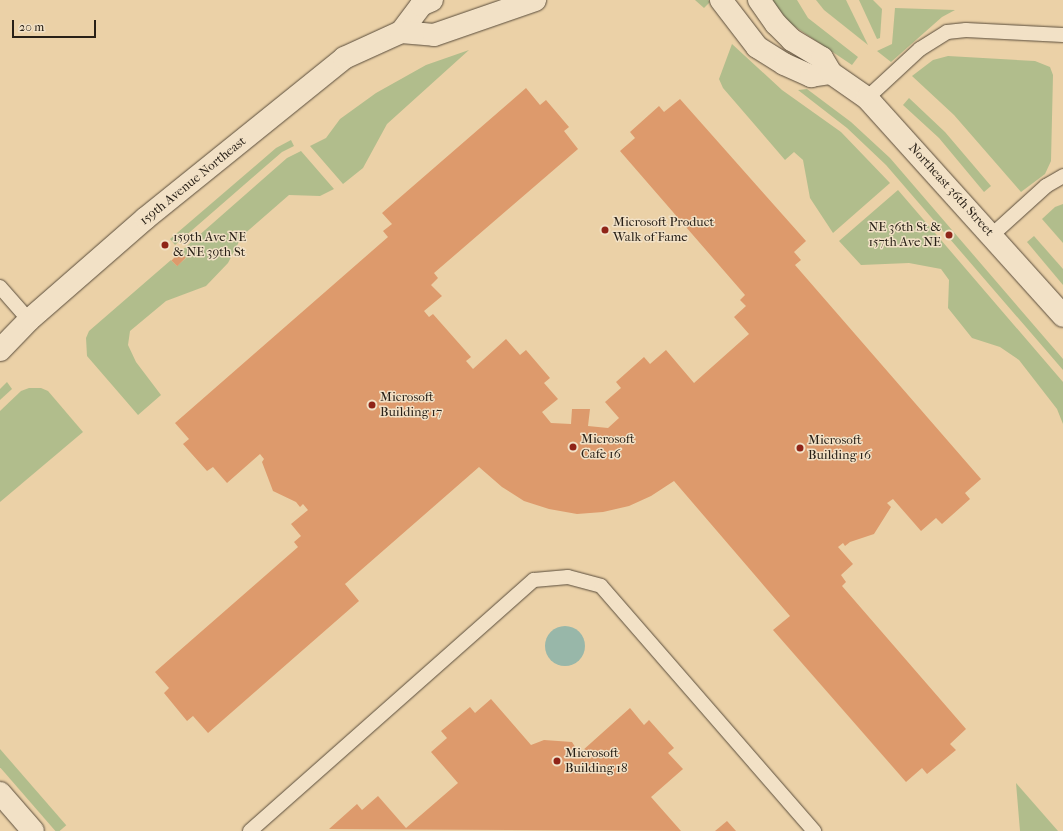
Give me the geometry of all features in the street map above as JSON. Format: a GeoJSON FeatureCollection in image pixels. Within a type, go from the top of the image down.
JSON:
{"type":"FeatureCollection","features":[{"type":"Feature","properties":{"kind":"street"},"geometry":{"type":"LineString","coordinates":[[401,32],[420,5],[432,0]]}},
{"type":"Feature","properties":{"kind":"street","name":"159th Avenue Northeast"},"geometry":{"type":"LineString","coordinates":[[0,350],[29,320],[146,218],[344,58],[401,32],[434,34],[535,0]]}},
{"type":"Feature","properties":{"kind":"street"},"geometry":{"type":"LineString","coordinates":[[721,0],[757,46],[784,64],[811,76],[831,73]]}},
{"type":"Feature","properties":{"kind":"street","name":"Northeast 36th Street"},"geometry":{"type":"LineString","coordinates":[[759,0],[776,24],[792,40],[822,58],[831,73],[867,98],[1063,316]]}},
{"type":"Feature","properties":{"kind":"street"},"geometry":{"type":"LineString","coordinates":[[0,792],[33,831]]}},
{"type":"Feature","properties":{"kind":"lane"},"geometry":{"type":"LineString","coordinates":[[867,98],[920,49],[947,32],[966,30],[1063,35]]}},
{"type":"Feature","properties":{"kind":"lane"},"geometry":{"type":"LineString","coordinates":[[992,236],[1046,186],[1063,176]]}},
{"type":"Feature","properties":{"kind":"lane"},"geometry":{"type":"LineString","coordinates":[[0,287],[29,320]]}},
{"type":"Feature","properties":{"kind":"lane"},"geometry":{"type":"LineString","coordinates":[[250,831],[534,580],[568,577],[601,586],[814,831]]}},
{"type":"Feature","properties":{"kind":"green space"},"geometry":{"type":"Polygon","coordinates":[[[695,0],[708,0],[710,2],[704,8],[695,0]]]}},
{"type":"Feature","properties":{"kind":"green space"},"geometry":{"type":"Polygon","coordinates":[[[771,0],[797,0],[808,18],[858,57],[852,65],[791,24],[771,0]]]}},
{"type":"Feature","properties":{"kind":"green space"},"geometry":{"type":"Polygon","coordinates":[[[816,0],[846,0],[868,45],[824,10],[816,0]]]}},
{"type":"Feature","properties":{"kind":"green space"},"geometry":{"type":"Polygon","coordinates":[[[859,0],[873,0],[882,9],[880,38],[877,39],[859,0]]]}},
{"type":"Feature","properties":{"kind":"green space"},"geometry":{"type":"Polygon","coordinates":[[[895,8],[955,10],[942,17],[891,62],[877,51],[892,44],[895,8]]]}},
{"type":"Feature","properties":{"kind":"green space"},"geometry":{"type":"Polygon","coordinates":[[[732,44],[782,90],[841,132],[890,183],[833,233],[810,198],[803,160],[794,152],[785,160],[723,88],[719,79],[732,44]]]}},
{"type":"Feature","properties":{"kind":"green space"},"geometry":{"type":"Polygon","coordinates":[[[469,50],[387,124],[363,168],[343,184],[310,146],[326,138],[340,119],[376,93],[426,65],[469,50]]]}},
{"type":"Feature","properties":{"kind":"green space"},"geometry":{"type":"Polygon","coordinates":[[[948,56],[1035,61],[1050,67],[1053,75],[1051,161],[1045,174],[1021,192],[954,115],[912,76],[933,60],[948,56]]]}},
{"type":"Feature","properties":{"kind":"green space"},"geometry":{"type":"Polygon","coordinates":[[[807,89],[851,122],[890,158],[1063,359],[1063,370],[886,165],[847,128],[798,90],[807,89]]]}},
{"type":"Feature","properties":{"kind":"green space"},"geometry":{"type":"Polygon","coordinates":[[[909,98],[945,132],[991,186],[984,192],[939,138],[903,105],[909,98]]]}},
{"type":"Feature","properties":{"kind":"green space"},"geometry":{"type":"Polygon","coordinates":[[[291,140],[294,146],[282,152],[175,245],[170,239],[276,148],[291,140]]]}},
{"type":"Feature","properties":{"kind":"green space"},"geometry":{"type":"Polygon","coordinates":[[[301,151],[334,189],[320,196],[289,195],[242,236],[228,263],[206,286],[166,301],[130,331],[128,345],[136,362],[161,395],[138,415],[87,356],[86,338],[89,331],[171,260],[177,266],[186,258],[180,252],[287,158],[301,151]]]}},
{"type":"Feature","properties":{"kind":"green space"},"geometry":{"type":"Polygon","coordinates":[[[898,190],[1063,382],[1063,424],[1057,409],[1019,360],[1000,347],[972,338],[948,308],[949,280],[941,269],[909,263],[861,265],[839,241],[898,190]]]}},
{"type":"Feature","properties":{"kind":"green space"},"geometry":{"type":"Polygon","coordinates":[[[1063,204],[1063,243],[1042,219],[1055,207],[1063,204]]]}},
{"type":"Feature","properties":{"kind":"green space"},"geometry":{"type":"Polygon","coordinates":[[[1034,236],[1063,269],[1063,285],[1027,242],[1034,236]]]}},
{"type":"Feature","properties":{"kind":"green space"},"geometry":{"type":"Polygon","coordinates":[[[7,382],[12,389],[0,400],[0,389],[7,382]]]}},
{"type":"Feature","properties":{"kind":"green space"},"geometry":{"type":"Polygon","coordinates":[[[29,388],[41,388],[48,391],[83,432],[0,502],[0,411],[21,391],[29,388]]]}},
{"type":"Feature","properties":{"kind":"green space"},"geometry":{"type":"Polygon","coordinates":[[[0,749],[66,825],[60,831],[55,831],[0,767],[0,749]]]}},
{"type":"Feature","properties":{"kind":"green space"},"geometry":{"type":"Polygon","coordinates":[[[1016,783],[1058,831],[1020,831],[1016,783]]]}},
{"type":"Feature","properties":{"kind":"shaded area"},"geometry":{"type":"Polygon","coordinates":[[[561,626],[569,626],[576,629],[582,635],[585,646],[582,657],[576,663],[569,666],[561,666],[554,663],[548,657],[545,650],[545,642],[548,635],[554,629],[561,626]]]}},
{"type":"Feature","properties":{"kind":"building"},"geometry":{"type":"Polygon","coordinates":[[[526,88],[540,105],[546,100],[569,127],[564,131],[578,149],[434,273],[438,278],[431,285],[442,296],[424,311],[429,317],[433,314],[471,357],[466,361],[473,369],[506,339],[520,355],[526,350],[550,378],[544,383],[558,399],[542,412],[551,423],[571,424],[572,409],[590,409],[588,426],[608,428],[619,418],[605,402],[621,388],[616,382],[644,357],[650,364],[666,350],[694,383],[749,334],[734,317],[746,306],[740,300],[745,295],[620,151],[635,138],[630,132],[659,106],[664,112],[680,99],[806,241],[794,252],[801,260],[795,265],[981,479],[965,493],[970,499],[942,524],[936,518],[921,531],[893,499],[887,503],[891,507],[874,534],[850,542],[845,546],[843,543],[838,547],[853,564],[841,575],[846,582],[842,586],[966,729],[950,744],[956,750],[927,774],[922,768],[906,782],[773,630],[790,616],[674,481],[651,496],[629,506],[603,512],[577,514],[549,509],[524,501],[502,487],[479,467],[345,584],[359,601],[208,733],[193,716],[187,721],[164,693],[169,688],[155,672],[298,547],[294,542],[301,536],[291,524],[308,510],[303,504],[300,507],[296,502],[273,491],[262,462],[264,459],[260,454],[227,483],[213,467],[207,471],[183,444],[189,439],[175,423],[388,237],[383,231],[392,224],[382,213],[526,88]]]}},
{"type":"Feature","properties":{"kind":"building"},"geometry":{"type":"Polygon","coordinates":[[[180,252],[186,258],[177,266],[172,260],[180,252]]]}},
{"type":"Feature","properties":{"kind":"building","name":"Microsoft Building 18"},"geometry":{"type":"Polygon","coordinates":[[[491,699],[531,745],[544,740],[572,742],[577,750],[582,751],[630,708],[644,725],[649,720],[674,748],[668,753],[683,769],[651,797],[681,831],[329,829],[357,804],[362,810],[378,796],[406,828],[458,783],[431,752],[447,738],[441,731],[470,707],[475,713],[491,699]]]}},
{"type":"Feature","properties":{"kind":"building"},"geometry":{"type":"Polygon","coordinates":[[[727,821],[736,831],[715,831],[727,821]]]}},
{"type":"Feature","properties":{"kind":"place","name":"Microsoft Product Walk of Fame"},"geometry":{"type":"Point","coordinates":[605,230]}},
{"type":"Feature","properties":{"kind":"place","name":"NE 36th St & 157th Ave NE"},"geometry":{"type":"Point","coordinates":[949,235]}},
{"type":"Feature","properties":{"kind":"place","name":"159th Ave NE & NE 39th St"},"geometry":{"type":"Point","coordinates":[165,245]}},
{"type":"Feature","properties":{"kind":"place","name":"Microsoft Building 17"},"geometry":{"type":"Point","coordinates":[372,405]}},
{"type":"Feature","properties":{"kind":"place","name":"Microsoft Cafe 16"},"geometry":{"type":"Point","coordinates":[573,447]}},
{"type":"Feature","properties":{"kind":"place","name":"Microsoft Building 16"},"geometry":{"type":"Point","coordinates":[800,448]}},
{"type":"Feature","properties":{"kind":"place","name":"Microsoft Building 18"},"geometry":{"type":"Point","coordinates":[557,761]}}]}
